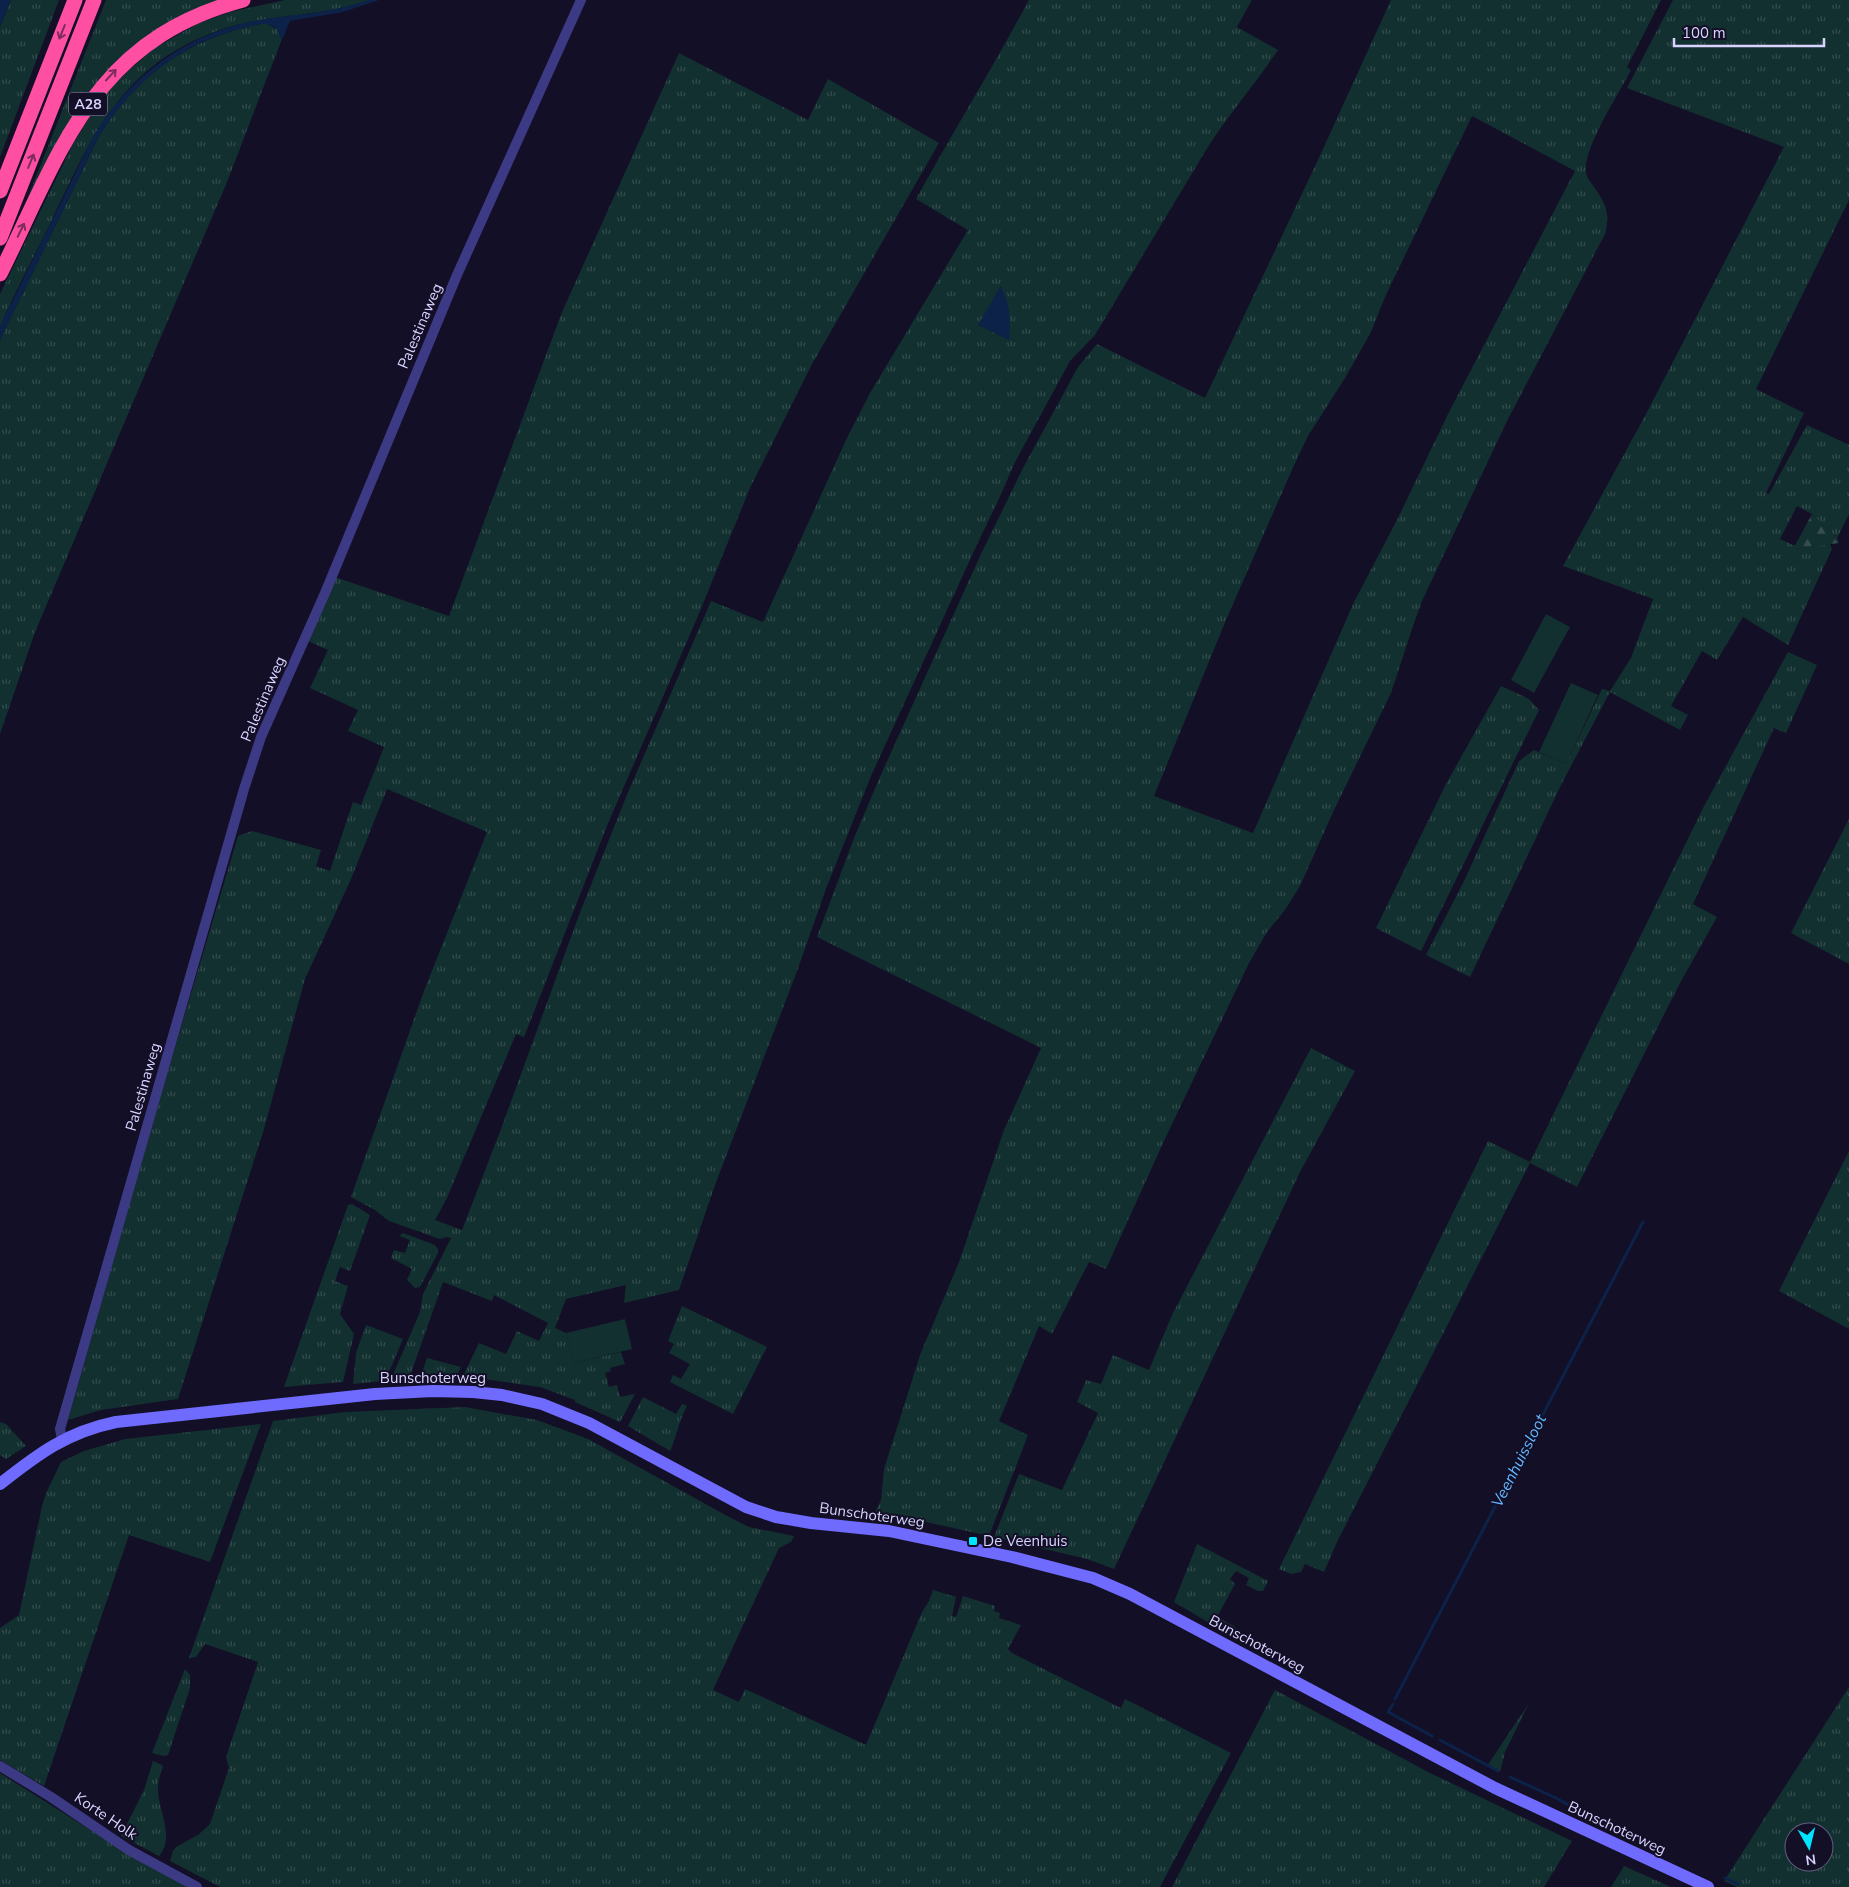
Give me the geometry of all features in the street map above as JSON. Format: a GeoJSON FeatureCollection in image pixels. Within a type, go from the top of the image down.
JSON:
{"type":"FeatureCollection","features":[{"type":"Feature","properties":{"kind":"highway"},"geometry":{"type":"LineString","coordinates":[[0,191],[75,0]]}},
{"type":"Feature","properties":{"kind":"highway","name":"A28"},"geometry":{"type":"LineString","coordinates":[[0,238],[94,0]]}},
{"type":"Feature","properties":{"kind":"highway","name":"A28"},"geometry":{"type":"LineString","coordinates":[[0,274],[66,140],[90,100],[111,75],[135,52],[162,33],[194,16],[243,0]]}},
{"type":"Feature","properties":{"kind":"main road","name":"Bunschoterweg"},"geometry":{"type":"LineString","coordinates":[[0,1484],[44,1450],[62,1440],[94,1428],[131,1420],[375,1394],[433,1391],[502,1395],[542,1404],[589,1423],[617,1437],[746,1507],[776,1517],[811,1523],[889,1531],[1021,1559],[1101,1581],[1130,1594],[1495,1788],[1708,1887]]}},
{"type":"Feature","properties":{"kind":"street","name":"Palestinaweg"},"geometry":{"type":"LineString","coordinates":[[62,1440],[60,1429],[244,789],[261,738],[329,584],[457,276],[581,0]]}},
{"type":"Feature","properties":{"kind":"street","name":"Korte Holk"},"geometry":{"type":"LineString","coordinates":[[0,1766],[51,1797],[129,1850],[197,1887]]}},
{"type":"Feature","properties":{"kind":"green space"},"geometry":{"type":"Polygon","coordinates":[[[11,0],[59,0],[0,157],[0,27],[11,0]]]}},
{"type":"Feature","properties":{"kind":"green space"},"geometry":{"type":"Polygon","coordinates":[[[106,0],[229,0],[133,50],[16,227],[106,0]]]}},
{"type":"Feature","properties":{"kind":"green space"},"geometry":{"type":"Polygon","coordinates":[[[285,0],[369,0],[331,10],[255,21],[217,31],[184,46],[156,64],[133,84],[113,107],[96,133],[18,287],[0,327],[0,294],[73,144],[97,105],[117,81],[153,49],[197,24],[230,12],[285,0]]]}},
{"type":"Feature","properties":{"kind":"green space"},"geometry":{"type":"Polygon","coordinates":[[[1029,0],[1252,0],[1237,27],[1278,50],[1206,150],[1095,335],[1070,361],[1014,464],[871,776],[827,886],[796,974],[715,1185],[679,1290],[624,1303],[626,1285],[566,1299],[555,1328],[566,1333],[574,1363],[621,1352],[625,1364],[610,1368],[611,1371],[605,1373],[609,1387],[617,1385],[620,1397],[635,1394],[620,1422],[575,1402],[575,1400],[540,1387],[463,1376],[479,1343],[506,1354],[517,1331],[539,1341],[548,1323],[494,1295],[492,1301],[443,1282],[409,1379],[393,1380],[392,1377],[420,1312],[423,1294],[451,1238],[440,1239],[389,1221],[375,1210],[351,1197],[424,991],[487,832],[387,789],[351,879],[305,979],[264,1129],[178,1399],[101,1410],[68,1420],[160,1098],[238,836],[252,831],[321,850],[316,866],[330,871],[353,802],[361,805],[384,747],[348,731],[358,710],[310,688],[328,650],[308,641],[335,577],[449,616],[562,312],[679,53],[808,120],[828,79],[939,143],[811,366],[750,488],[698,616],[609,821],[524,1037],[516,1034],[447,1198],[435,1220],[462,1230],[579,915],[626,797],[711,601],[763,622],[846,440],[870,393],[968,230],[916,199],[1029,0]],[[1001,286],[979,325],[1009,340],[1001,286]]]}},
{"type":"Feature","properties":{"kind":"green space"},"geometry":{"type":"Polygon","coordinates":[[[1391,0],[1661,0],[1627,67],[1631,70],[1603,120],[1590,149],[1587,161],[1587,176],[1606,208],[1607,226],[1605,234],[1507,421],[1422,601],[1391,693],[1334,810],[1300,886],[1285,910],[1267,932],[1249,963],[1163,1143],[1106,1269],[1089,1262],[1052,1334],[1039,1326],[999,1421],[1028,1435],[989,1536],[890,1514],[874,1515],[881,1500],[884,1469],[920,1355],[959,1262],[1004,1130],[1041,1048],[817,937],[854,838],[879,779],[981,554],[1023,468],[1078,367],[1097,344],[1205,398],[1317,162],[1391,0]],[[1472,116],[1385,297],[1371,332],[1345,378],[1308,436],[1295,463],[1226,620],[1154,796],[1253,833],[1354,602],[1397,520],[1449,412],[1575,171],[1472,116]]]}},
{"type":"Feature","properties":{"kind":"green space"},"geometry":{"type":"Polygon","coordinates":[[[1673,0],[1849,0],[1849,200],[1756,389],[1804,413],[1766,493],[1769,494],[1807,425],[1849,445],[1849,514],[1837,538],[1812,514],[1797,506],[1780,539],[1795,546],[1794,549],[1830,544],[1832,549],[1788,645],[1743,617],[1717,660],[1702,651],[1671,706],[1688,715],[1680,730],[1610,692],[1561,785],[1470,977],[1426,955],[1464,881],[1519,761],[1534,750],[1566,764],[1602,689],[1610,691],[1631,658],[1653,599],[1563,566],[1645,416],[1784,147],[1627,88],[1673,0]]]}},
{"type":"Feature","properties":{"kind":"green space"},"geometry":{"type":"Polygon","coordinates":[[[265,23],[277,29],[282,39],[227,182],[35,632],[0,734],[0,340],[98,138],[113,115],[148,77],[168,61],[190,48],[213,38],[238,29],[265,23]]]}},
{"type":"Feature","properties":{"kind":"green space"},"geometry":{"type":"Polygon","coordinates":[[[1812,514],[1837,538],[1839,543],[1793,549],[1812,514]]]}},
{"type":"Feature","properties":{"kind":"green space"},"geometry":{"type":"Polygon","coordinates":[[[1546,614],[1570,627],[1534,693],[1511,680],[1546,614]]]}},
{"type":"Feature","properties":{"kind":"green space"},"geometry":{"type":"Polygon","coordinates":[[[1788,652],[1817,665],[1786,733],[1774,728],[1693,904],[1717,917],[1680,983],[1577,1187],[1530,1163],[1337,1542],[1324,1572],[1305,1564],[1301,1572],[1291,1574],[1279,1569],[1488,1141],[1530,1162],[1703,808],[1788,652]]]}},
{"type":"Feature","properties":{"kind":"green space"},"geometry":{"type":"Polygon","coordinates":[[[1571,683],[1598,695],[1566,764],[1539,752],[1571,683]]]}},
{"type":"Feature","properties":{"kind":"green space"},"geometry":{"type":"Polygon","coordinates":[[[1501,686],[1529,699],[1539,710],[1421,951],[1376,928],[1446,784],[1501,686]]]}},
{"type":"Feature","properties":{"kind":"green space"},"geometry":{"type":"Polygon","coordinates":[[[1849,819],[1849,964],[1791,933],[1849,819]]]}},
{"type":"Feature","properties":{"kind":"green space"},"geometry":{"type":"Polygon","coordinates":[[[1311,1048],[1355,1071],[1300,1172],[1114,1569],[1087,1559],[994,1537],[1019,1474],[1062,1490],[1098,1413],[1077,1402],[1086,1380],[1101,1384],[1113,1355],[1149,1370],[1172,1315],[1311,1048]]]}},
{"type":"Feature","properties":{"kind":"green space"},"geometry":{"type":"Polygon","coordinates":[[[1849,1151],[1849,1329],[1779,1291],[1849,1151]]]}},
{"type":"Feature","properties":{"kind":"green space"},"geometry":{"type":"Polygon","coordinates":[[[352,1204],[370,1215],[350,1271],[340,1267],[335,1281],[348,1286],[340,1314],[354,1334],[343,1382],[284,1387],[348,1205],[352,1204]]]}},
{"type":"Feature","properties":{"kind":"green space"},"geometry":{"type":"Polygon","coordinates":[[[403,1233],[435,1245],[438,1249],[438,1253],[420,1287],[415,1288],[407,1280],[412,1269],[391,1258],[394,1250],[405,1253],[410,1240],[399,1236],[403,1233]]]}},
{"type":"Feature","properties":{"kind":"green space"},"geometry":{"type":"Polygon","coordinates":[[[682,1306],[767,1347],[733,1414],[670,1382],[673,1375],[681,1379],[690,1364],[669,1353],[674,1344],[668,1341],[682,1306]]]}},
{"type":"Feature","properties":{"kind":"green space"},"geometry":{"type":"Polygon","coordinates":[[[625,1319],[632,1349],[574,1363],[566,1333],[625,1319]]]}},
{"type":"Feature","properties":{"kind":"green space"},"geometry":{"type":"Polygon","coordinates":[[[366,1325],[403,1339],[386,1379],[353,1384],[356,1353],[366,1325]]]}},
{"type":"Feature","properties":{"kind":"green space"},"geometry":{"type":"Polygon","coordinates":[[[427,1358],[461,1367],[455,1379],[420,1379],[427,1358]]]}},
{"type":"Feature","properties":{"kind":"green space"},"geometry":{"type":"Polygon","coordinates":[[[643,1397],[676,1414],[682,1404],[687,1406],[670,1451],[628,1426],[643,1397]]]}},
{"type":"Feature","properties":{"kind":"green space"},"geometry":{"type":"Polygon","coordinates":[[[465,1407],[537,1420],[588,1439],[749,1527],[794,1536],[791,1542],[779,1548],[713,1690],[739,1702],[745,1689],[866,1745],[933,1590],[956,1597],[952,1616],[956,1617],[963,1596],[995,1606],[994,1611],[1000,1613],[999,1618],[1021,1625],[1008,1649],[1012,1653],[1121,1708],[1125,1699],[1231,1753],[1160,1887],[220,1887],[170,1861],[176,1847],[198,1835],[210,1824],[229,1768],[226,1757],[258,1662],[205,1644],[196,1657],[189,1658],[273,1421],[345,1412],[465,1407]]]}},
{"type":"Feature","properties":{"kind":"green space"},"geometry":{"type":"Polygon","coordinates":[[[0,1422],[6,1424],[26,1446],[6,1459],[0,1455],[0,1422]]]}},
{"type":"Feature","properties":{"kind":"green space"},"geometry":{"type":"Polygon","coordinates":[[[261,1424],[210,1562],[129,1535],[44,1786],[0,1760],[0,1628],[19,1615],[42,1506],[61,1462],[84,1451],[125,1439],[261,1424]]]}},
{"type":"Feature","properties":{"kind":"green space"},"geometry":{"type":"Polygon","coordinates":[[[1197,1544],[1268,1581],[1263,1591],[1258,1591],[1246,1585],[1249,1578],[1236,1571],[1230,1579],[1235,1584],[1217,1617],[1234,1626],[1240,1636],[1238,1640],[1174,1602],[1197,1544]]]}},
{"type":"Feature","properties":{"kind":"green space"},"geometry":{"type":"Polygon","coordinates":[[[185,1669],[190,1675],[190,1688],[168,1755],[152,1753],[185,1669]]]}},
{"type":"Feature","properties":{"kind":"green space"},"geometry":{"type":"Polygon","coordinates":[[[1849,1687],[1849,1887],[1737,1887],[1724,1881],[1849,1687]]]}},
{"type":"Feature","properties":{"kind":"green space"},"geometry":{"type":"Polygon","coordinates":[[[1275,1690],[1430,1773],[1572,1841],[1544,1887],[1172,1887],[1275,1690]]]}},
{"type":"Feature","properties":{"kind":"green space"},"geometry":{"type":"Polygon","coordinates":[[[1529,1703],[1505,1752],[1500,1772],[1487,1766],[1529,1703]]]}},
{"type":"Feature","properties":{"kind":"green space"},"geometry":{"type":"Polygon","coordinates":[[[153,1761],[163,1767],[159,1779],[158,1796],[166,1840],[159,1856],[121,1836],[144,1790],[153,1761]]]}},
{"type":"Feature","properties":{"kind":"green space"},"geometry":{"type":"Polygon","coordinates":[[[0,1773],[100,1836],[186,1887],[0,1887],[0,1773]]]}},
{"type":"Feature","properties":{"kind":"green space"},"geometry":{"type":"Polygon","coordinates":[[[1624,1866],[1671,1887],[1611,1887],[1624,1866]]]}},
{"type":"Feature","properties":{"kind":"water"},"geometry":{"type":"Polygon","coordinates":[[[0,0],[11,0],[0,27],[0,0]]]}},
{"type":"Feature","properties":{"kind":"water"},"geometry":{"type":"Polygon","coordinates":[[[369,0],[379,0],[343,12],[290,21],[281,39],[277,29],[266,24],[221,35],[179,55],[142,83],[111,118],[98,138],[0,340],[2,322],[94,135],[126,92],[166,58],[189,44],[213,33],[265,19],[330,10],[369,0]]]}},
{"type":"Feature","properties":{"kind":"water"},"geometry":{"type":"Polygon","coordinates":[[[1001,286],[1009,312],[1009,340],[978,325],[1001,286]]]}},
{"type":"Feature","properties":{"kind":"waterway","name":"Veenhuissloot"},"geometry":{"type":"LineString","coordinates":[[1395,1699],[1643,1222]]}},
{"type":"Feature","properties":{"kind":"waterway","name":"Veenhuissloot"},"geometry":{"type":"LineString","coordinates":[[1393,1704],[1388,1712],[1432,1736]]}},
{"type":"Feature","properties":{"kind":"waterway","name":"Veenhuissloot"},"geometry":{"type":"LineString","coordinates":[[1440,1740],[1498,1771]]}},
{"type":"Feature","properties":{"kind":"waterway","name":"Veenhuissloot"},"geometry":{"type":"LineString","coordinates":[[1510,1777],[1556,1798],[1596,1820]]}},
{"type":"Feature","properties":{"kind":"waterway","name":"Veenhuissloot"},"geometry":{"type":"LineString","coordinates":[[1725,1878],[1738,1884]]}},
{"type":"Feature","properties":{"kind":"place","name":"De Veenhuis"},"geometry":{"type":"Point","coordinates":[973,1541]}}]}
